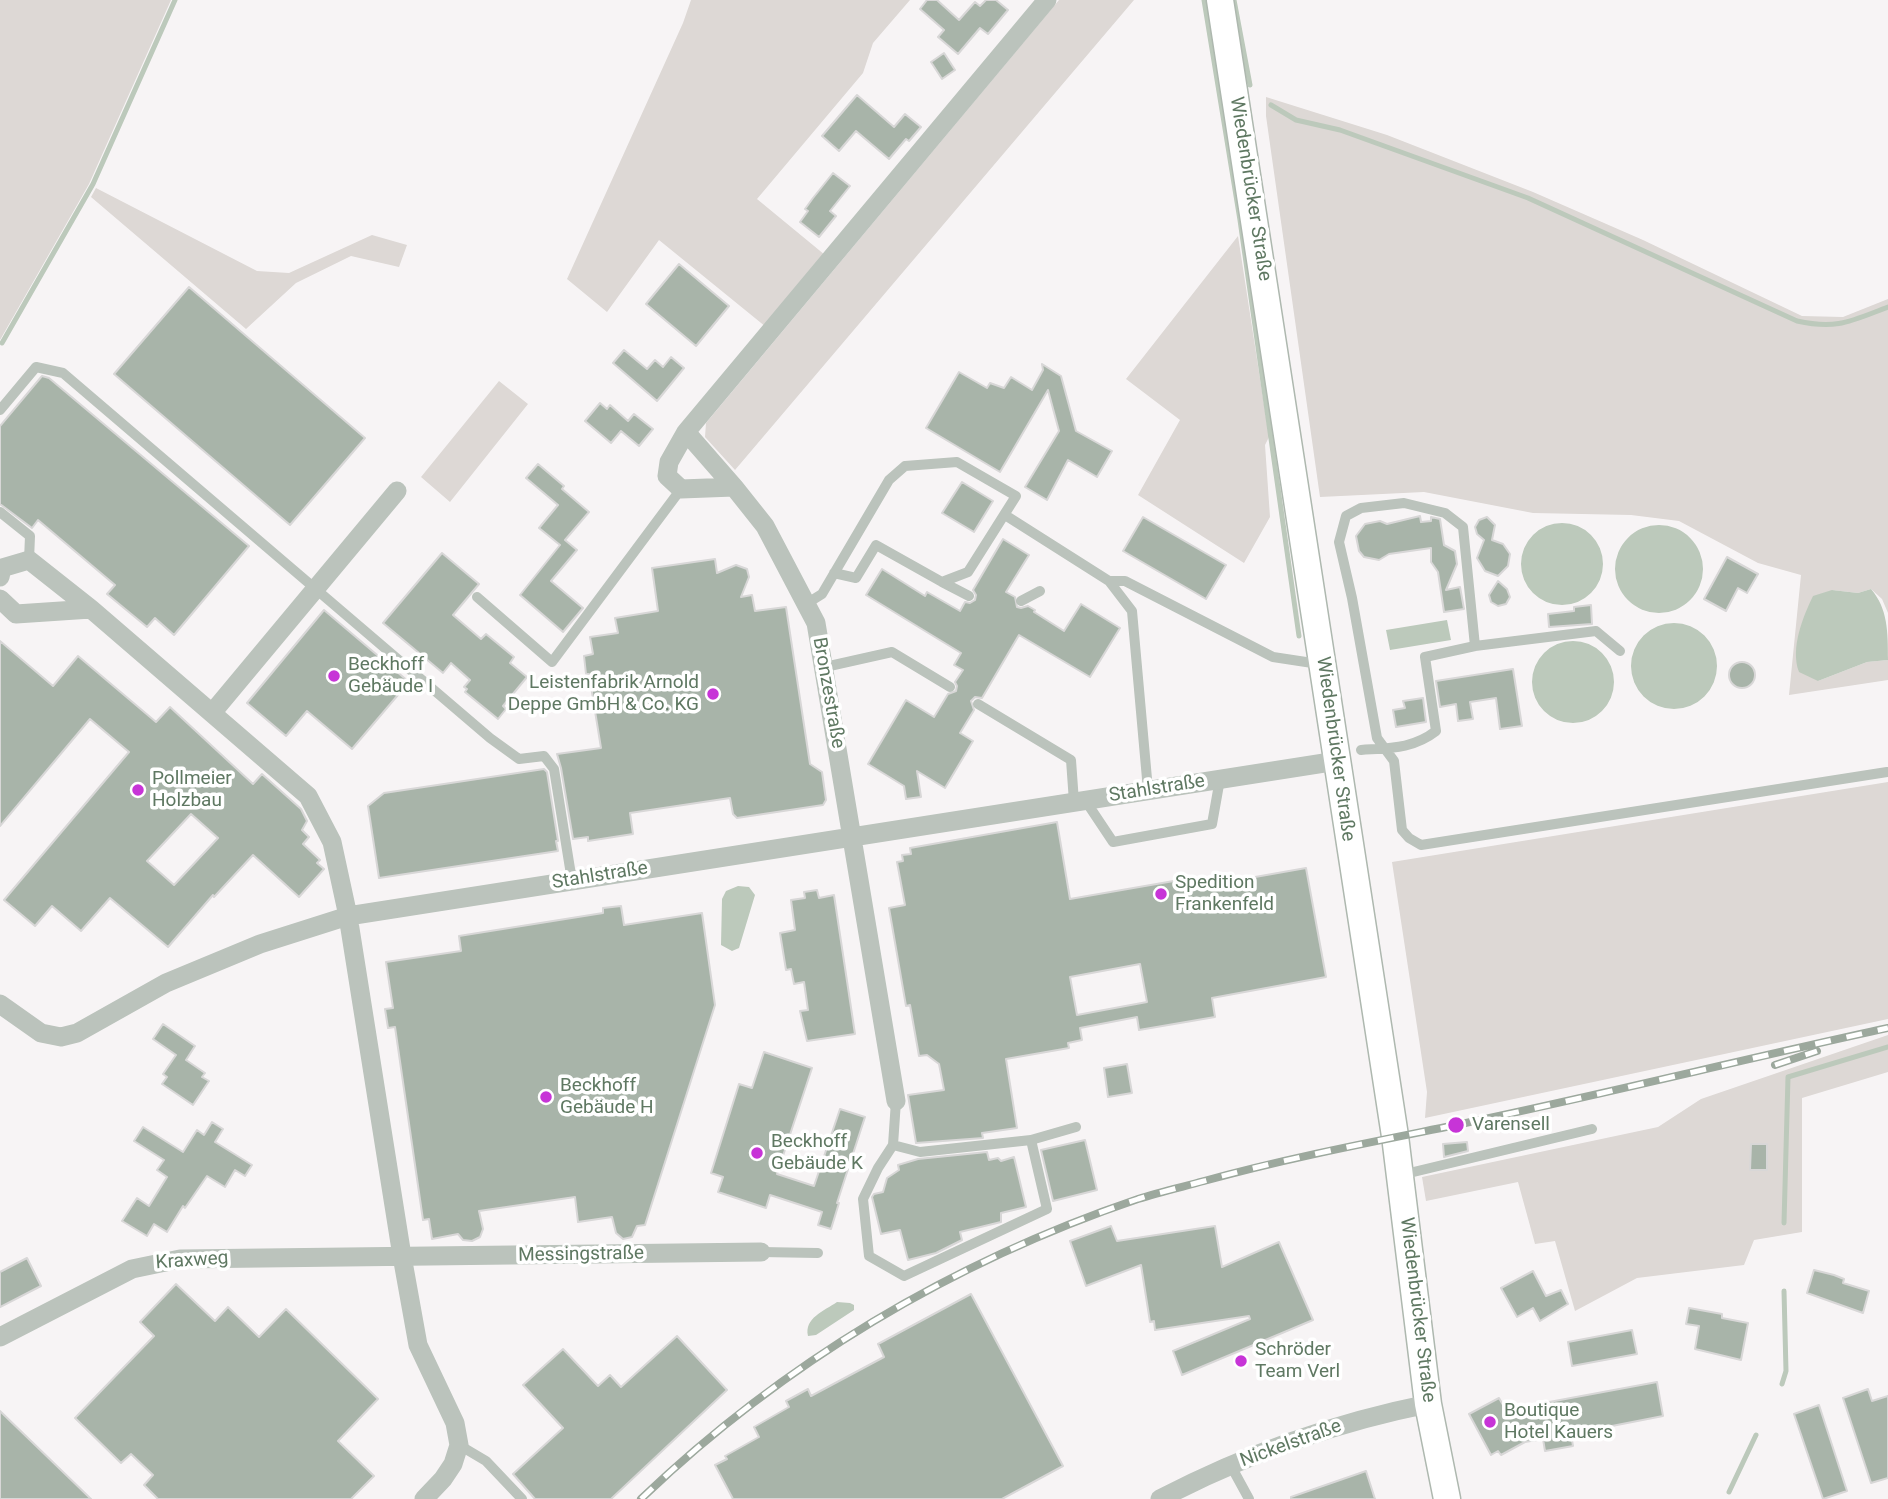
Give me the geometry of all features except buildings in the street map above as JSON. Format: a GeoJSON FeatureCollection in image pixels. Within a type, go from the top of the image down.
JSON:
{"type":"FeatureCollection","features":[{"type":"Feature","properties":{"kind":"main road","name":"Wiedenbrücker Straße"},"geometry":{"type":"LineString","coordinates":[[1220,0],[1401,1175],[1429,1404],[1447,1499]]}},
{"type":"Feature","properties":{"kind":"street"},"geometry":{"type":"LineString","coordinates":[[734,487],[681,489],[667,476],[669,462],[685,432],[1047,0]]}},
{"type":"Feature","properties":{"kind":"street","name":"Bronzestraße"},"geometry":{"type":"LineString","coordinates":[[685,432],[765,526],[816,623],[852,837]]}},
{"type":"Feature","properties":{"kind":"street"},"geometry":{"type":"LineString","coordinates":[[212,713],[397,491]]}},
{"type":"Feature","properties":{"kind":"street"},"geometry":{"type":"LineString","coordinates":[[0,577],[2,568],[29,560],[91,609],[308,796],[332,842],[348,916],[418,1345],[455,1423],[459,1446],[448,1472],[424,1499]]}},
{"type":"Feature","properties":{"kind":"street"},"geometry":{"type":"LineString","coordinates":[[0,600],[16,614],[91,609]]}},
{"type":"Feature","properties":{"kind":"street","name":"Stahlstraße"},"geometry":{"type":"LineString","coordinates":[[3,1012],[41,1032],[61,1037],[77,1033],[166,983],[260,944],[348,916],[1337,761]]}},
{"type":"Feature","properties":{"kind":"street"},"geometry":{"type":"LineString","coordinates":[[852,837],[895,1101]]}},
{"type":"Feature","properties":{"kind":"street","name":"Messingstraße"},"geometry":{"type":"LineString","coordinates":[[402,1256],[761,1252]]}},
{"type":"Feature","properties":{"kind":"street","name":"Kraxweg"},"geometry":{"type":"LineString","coordinates":[[0,1337],[117,1276],[156,1262],[180,1259],[402,1256]]}},
{"type":"Feature","properties":{"kind":"street","name":"Nickelstraße"},"geometry":{"type":"LineString","coordinates":[[1160,1499],[1275,1446],[1381,1413],[1429,1404]]}},
{"type":"Feature","properties":{"kind":"lane"},"geometry":{"type":"LineString","coordinates":[[0,410],[36,367],[63,373],[519,760],[544,757],[554,769],[572,881]]}},
{"type":"Feature","properties":{"kind":"lane"},"geometry":{"type":"LineString","coordinates":[[806,604],[822,594],[889,480],[905,466],[957,462],[1016,496],[968,572],[942,582]]}},
{"type":"Feature","properties":{"kind":"lane"},"geometry":{"type":"LineString","coordinates":[[477,597],[552,662],[681,489]]}},
{"type":"Feature","properties":{"kind":"lane"},"geometry":{"type":"LineString","coordinates":[[1475,646],[1463,527],[1445,513],[1404,503],[1361,508],[1346,516],[1339,542],[1352,598],[1377,738],[1394,761],[1402,830],[1421,845],[1887,772]]}},
{"type":"Feature","properties":{"kind":"lane"},"geometry":{"type":"LineString","coordinates":[[0,512],[30,536],[29,560]]}},
{"type":"Feature","properties":{"kind":"lane"},"geometry":{"type":"LineString","coordinates":[[1005,515],[1109,581],[1132,611],[1148,790]]}},
{"type":"Feature","properties":{"kind":"lane"},"geometry":{"type":"LineString","coordinates":[[834,573],[856,578],[876,545],[969,596]]}},
{"type":"Feature","properties":{"kind":"lane"},"geometry":{"type":"LineString","coordinates":[[1109,581],[1125,581],[1273,657],[1291,662],[1323,664]]}},
{"type":"Feature","properties":{"kind":"lane"},"geometry":{"type":"LineString","coordinates":[[1021,601],[1040,591]]}},
{"type":"Feature","properties":{"kind":"lane"},"geometry":{"type":"LineString","coordinates":[[1361,750],[1402,748],[1436,732],[1425,657],[1475,646],[1596,631],[1620,651]]}},
{"type":"Feature","properties":{"kind":"lane"},"geometry":{"type":"LineString","coordinates":[[825,667],[892,652],[950,687]]}},
{"type":"Feature","properties":{"kind":"lane"},"geometry":{"type":"LineString","coordinates":[[978,704],[1070,760],[1080,801],[1113,842],[1212,824],[1220,779]]}},
{"type":"Feature","properties":{"kind":"lane"},"geometry":{"type":"LineString","coordinates":[[895,1101],[893,1145],[863,1199],[869,1256],[904,1276],[1047,1209],[1031,1140]]}},
{"type":"Feature","properties":{"kind":"lane"},"geometry":{"type":"LineString","coordinates":[[893,1145],[920,1152],[1031,1140],[1076,1127]]}},
{"type":"Feature","properties":{"kind":"lane"},"geometry":{"type":"LineString","coordinates":[[1401,1175],[1592,1129]]}},
{"type":"Feature","properties":{"kind":"lane"},"geometry":{"type":"LineString","coordinates":[[761,1252],[817,1253]]}},
{"type":"Feature","properties":{"kind":"lane"},"geometry":{"type":"LineString","coordinates":[[459,1446],[485,1461],[522,1499]]}},
{"type":"Feature","properties":{"kind":"lane"},"geometry":{"type":"LineString","coordinates":[[1231,1466],[1249,1499]]}},
{"type":"Feature","properties":{"kind":"shaded area"},"geometry":{"type":"Polygon","coordinates":[[[0,0],[171,0],[89,184],[0,340],[0,0]]]}},
{"type":"Feature","properties":{"kind":"shaded area"},"geometry":{"type":"Polygon","coordinates":[[[691,0],[910,0],[873,43],[863,73],[757,199],[825,255],[766,327],[659,240],[607,312],[567,279],[691,0]]]}},
{"type":"Feature","properties":{"kind":"shaded area"},"geometry":{"type":"Polygon","coordinates":[[[1059,0],[1134,0],[735,470],[705,437],[706,423],[1059,0]]]}},
{"type":"Feature","properties":{"kind":"shaded area"},"geometry":{"type":"Polygon","coordinates":[[[1266,97],[1387,135],[1533,192],[1643,240],[1802,316],[1843,317],[1888,299],[1888,613],[1882,599],[1871,589],[1858,593],[1832,590],[1818,681],[1867,662],[1888,660],[1888,680],[1789,695],[1801,575],[1758,563],[1679,521],[1631,515],[1533,513],[1424,492],[1320,497],[1266,116],[1266,97]]]}},
{"type":"Feature","properties":{"kind":"shaded area"},"geometry":{"type":"Polygon","coordinates":[[[96,188],[257,271],[289,273],[372,235],[407,245],[399,267],[351,256],[296,283],[246,329],[91,197],[96,188]]]}},
{"type":"Feature","properties":{"kind":"shaded area"},"geometry":{"type":"Polygon","coordinates":[[[1238,236],[1269,437],[1265,445],[1270,517],[1244,563],[1138,495],[1180,420],[1126,379],[1238,236]]]}},
{"type":"Feature","properties":{"kind":"shaded area"},"geometry":{"type":"Polygon","coordinates":[[[499,381],[528,404],[450,502],[421,477],[499,381]]]}},
{"type":"Feature","properties":{"kind":"shaded area"},"geometry":{"type":"Polygon","coordinates":[[[1562,523],[1578,526],[1591,535],[1600,548],[1603,564],[1600,580],[1591,593],[1578,602],[1562,605],[1546,602],[1533,593],[1524,580],[1521,564],[1524,548],[1533,535],[1546,526],[1562,523]]]}},
{"type":"Feature","properties":{"kind":"shaded area"},"geometry":{"type":"Polygon","coordinates":[[[1659,525],[1676,529],[1690,538],[1699,552],[1703,569],[1699,586],[1690,600],[1676,609],[1659,613],[1642,609],[1628,600],[1619,586],[1615,569],[1619,552],[1628,538],[1642,529],[1659,525]]]}},
{"type":"Feature","properties":{"kind":"shaded area"},"geometry":{"type":"Polygon","coordinates":[[[1871,589],[1884,613],[1888,660],[1867,662],[1818,681],[1799,672],[1797,643],[1813,596],[1832,590],[1858,593],[1871,589]]]}},
{"type":"Feature","properties":{"kind":"shaded area"},"geometry":{"type":"Polygon","coordinates":[[[1447,620],[1451,640],[1390,650],[1386,630],[1447,620]]]}},
{"type":"Feature","properties":{"kind":"shaded area"},"geometry":{"type":"Polygon","coordinates":[[[1666,623],[1682,623],[1705,635],[1714,649],[1717,666],[1714,683],[1705,697],[1682,709],[1666,709],[1650,702],[1638,690],[1631,674],[1631,658],[1638,642],[1650,630],[1666,623]]]}},
{"type":"Feature","properties":{"kind":"shaded area"},"geometry":{"type":"Polygon","coordinates":[[[1573,641],[1589,644],[1602,653],[1611,666],[1614,682],[1611,698],[1602,711],[1589,720],[1573,723],[1557,720],[1544,711],[1535,698],[1532,682],[1535,666],[1544,653],[1557,644],[1573,641]]]}},
{"type":"Feature","properties":{"kind":"shaded area"},"geometry":{"type":"Polygon","coordinates":[[[1888,782],[1888,1019],[1425,1118],[1427,1092],[1392,862],[1888,782]]]}},
{"type":"Feature","properties":{"kind":"shaded area"},"geometry":{"type":"Polygon","coordinates":[[[738,886],[749,887],[755,895],[739,948],[732,951],[721,945],[722,899],[726,891],[738,886]]]}},
{"type":"Feature","properties":{"kind":"shaded area"},"geometry":{"type":"Polygon","coordinates":[[[1888,1035],[1888,1072],[1802,1098],[1802,1232],[1754,1240],[1744,1265],[1637,1278],[1575,1311],[1555,1241],[1535,1244],[1518,1182],[1426,1201],[1422,1177],[1658,1127],[1701,1099],[1888,1035]]]}},
{"type":"Feature","properties":{"kind":"shaded area"},"geometry":{"type":"Polygon","coordinates":[[[837,1302],[850,1303],[854,1305],[854,1310],[816,1335],[808,1336],[812,1320],[837,1302]]]}},
{"type":"Feature","properties":{"kind":"waterway"},"geometry":{"type":"LineString","coordinates":[[2,343],[93,184],[175,0]]}},
{"type":"Feature","properties":{"kind":"waterway"},"geometry":{"type":"LineString","coordinates":[[1204,0],[1240,220],[1299,636]]}},
{"type":"Feature","properties":{"kind":"waterway"},"geometry":{"type":"LineString","coordinates":[[1234,0],[1250,85]]}},
{"type":"Feature","properties":{"kind":"waterway"},"geometry":{"type":"LineString","coordinates":[[1271,105],[1296,120],[1340,130],[1528,198],[1797,321],[1823,325],[1844,323],[1888,307]]}},
{"type":"Feature","properties":{"kind":"waterway"},"geometry":{"type":"LineString","coordinates":[[1784,1223],[1788,1077],[1888,1047]]}},
{"type":"Feature","properties":{"kind":"waterway"},"geometry":{"type":"LineString","coordinates":[[1782,1384],[1786,1371],[1784,1291]]}},
{"type":"Feature","properties":{"kind":"waterway"},"geometry":{"type":"LineString","coordinates":[[1729,1492],[1756,1435]]}},
{"type":"Feature","properties":{"kind":"railway"},"geometry":{"type":"LineString","coordinates":[[641,1499],[695,1450],[752,1404],[812,1361],[936,1286],[1069,1224],[1146,1196],[1267,1165],[1888,1028]]}},
{"type":"Feature","properties":{"kind":"railway"},"geometry":{"type":"LineString","coordinates":[[1775,1065],[1817,1051]]}},
{"type":"Feature","properties":{"kind":"place","name":"Beckhoff Gebäude I"},"geometry":{"type":"Point","coordinates":[334,676]}},
{"type":"Feature","properties":{"kind":"place","name":"Leistenfabrik Arnold Deppe GmbH & Co. KG"},"geometry":{"type":"Point","coordinates":[713,694]}},
{"type":"Feature","properties":{"kind":"place","name":"Pollmeier Holzbau"},"geometry":{"type":"Point","coordinates":[138,790]}},
{"type":"Feature","properties":{"kind":"place","name":"Spedition Frankenfeld"},"geometry":{"type":"Point","coordinates":[1161,894]}},
{"type":"Feature","properties":{"kind":"place","name":"Beckhoff Gebäude H"},"geometry":{"type":"Point","coordinates":[546,1097]}},
{"type":"Feature","properties":{"kind":"place","name":"Varensell"},"geometry":{"type":"Point","coordinates":[1456,1125]}},
{"type":"Feature","properties":{"kind":"place","name":"Beckhoff Gebäude K"},"geometry":{"type":"Point","coordinates":[757,1153]}},
{"type":"Feature","properties":{"kind":"place","name":"Schröder Team Verl"},"geometry":{"type":"Point","coordinates":[1241,1361]}},
{"type":"Feature","properties":{"kind":"place","name":"Boutique Hotel Kauers"},"geometry":{"type":"Point","coordinates":[1490,1422]}}]}
